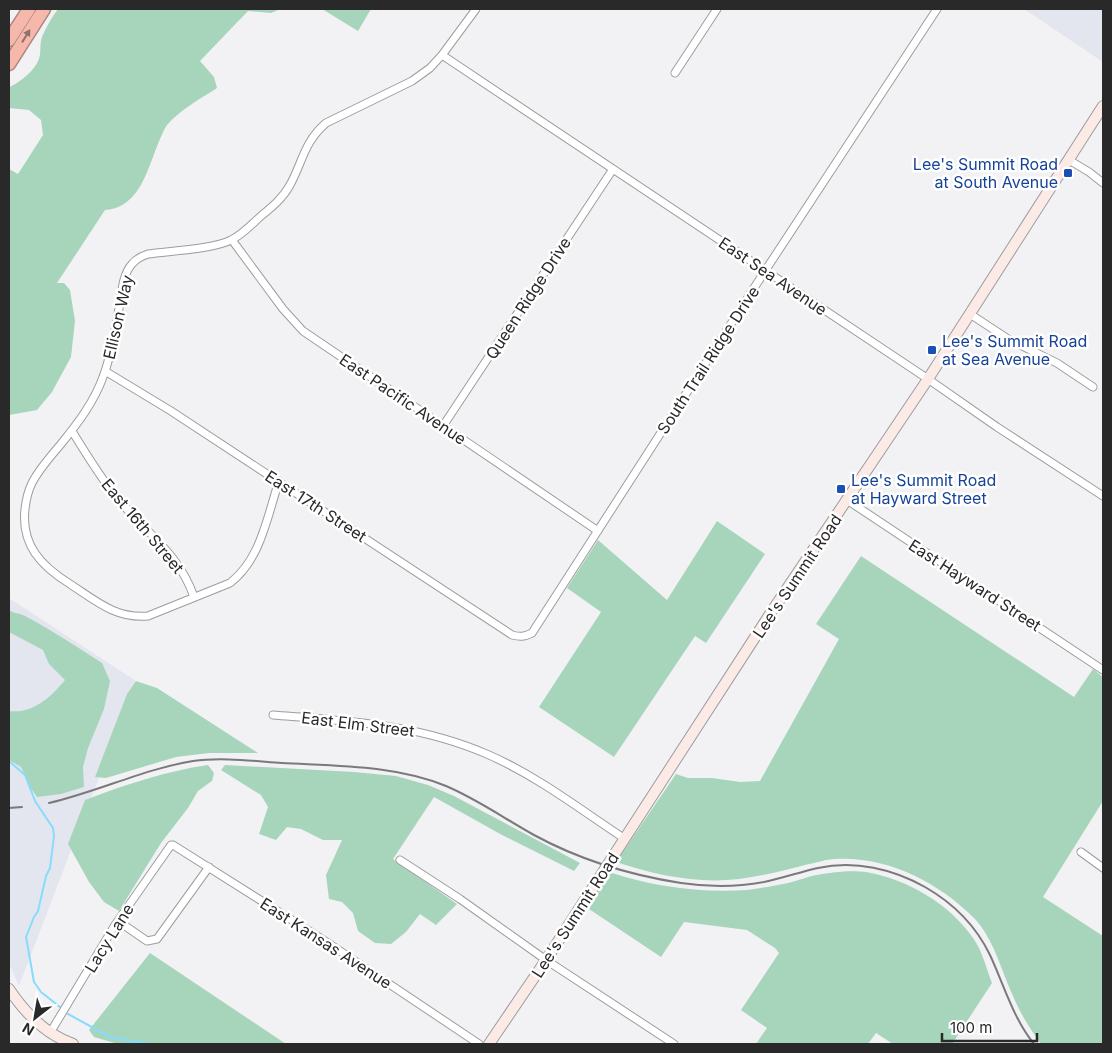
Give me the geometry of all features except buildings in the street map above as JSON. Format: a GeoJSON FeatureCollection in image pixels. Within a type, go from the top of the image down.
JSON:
{"type":"FeatureCollection","features":[{"type":"Feature","properties":{"kind":"highway"},"geometry":{"type":"LineString","coordinates":[[9,40],[29,9]]}},
{"type":"Feature","properties":{"kind":"highway"},"geometry":{"type":"LineString","coordinates":[[9,64],[44,9]]}},
{"type":"Feature","properties":{"kind":"main road","name":"Lee's Summit Road"},"geometry":{"type":"LineString","coordinates":[[489,1044],[546,960],[767,620],[928,379],[1103,106]]}},
{"type":"Feature","properties":{"kind":"main road"},"geometry":{"type":"LineString","coordinates":[[9,989],[30,1017],[50,1033],[74,1044]]}},
{"type":"Feature","properties":{"kind":"street","name":"Ellison Way"},"geometry":{"type":"LineString","coordinates":[[194,597],[148,616],[122,615],[107,608],[46,567],[37,558],[29,543],[24,526],[27,495],[31,484],[38,472],[72,431],[92,403],[105,371],[125,276],[131,264],[148,254],[219,244],[232,240],[283,197],[290,186],[306,146],[322,126],[412,81],[430,68],[476,9]]}},
{"type":"Feature","properties":{"kind":"street"},"geometry":{"type":"LineString","coordinates":[[675,73],[717,9]]}},
{"type":"Feature","properties":{"kind":"street","name":"South Trail Ridge Drive"},"geometry":{"type":"LineString","coordinates":[[528,635],[532,633],[765,271],[937,9]]}},
{"type":"Feature","properties":{"kind":"street","name":"East Sea Avenue"},"geometry":{"type":"LineString","coordinates":[[442,55],[1103,496]]}},
{"type":"Feature","properties":{"kind":"street"},"geometry":{"type":"LineString","coordinates":[[1069,160],[1103,183]]}},
{"type":"Feature","properties":{"kind":"street","name":"Queen Ridge Drive"},"geometry":{"type":"LineString","coordinates":[[443,426],[612,169]]}},
{"type":"Feature","properties":{"kind":"street","name":"East Pacific Avenue"},"geometry":{"type":"LineString","coordinates":[[232,240],[283,309],[304,331],[598,531]]}},
{"type":"Feature","properties":{"kind":"street"},"geometry":{"type":"LineString","coordinates":[[970,314],[1008,339],[1057,363],[1093,387]]}},
{"type":"Feature","properties":{"kind":"street","name":"East 17th Street"},"geometry":{"type":"LineString","coordinates":[[105,371],[171,411],[512,635],[520,637],[528,635]]}},
{"type":"Feature","properties":{"kind":"street","name":"East 16th Street"},"geometry":{"type":"LineString","coordinates":[[72,431],[102,480],[117,499],[175,559],[189,582],[194,597]]}},
{"type":"Feature","properties":{"kind":"street"},"geometry":{"type":"LineString","coordinates":[[194,597],[230,583],[248,565],[257,549],[278,482]]}},
{"type":"Feature","properties":{"kind":"street","name":"East Hayward Street"},"geometry":{"type":"LineString","coordinates":[[847,500],[1103,670]]}},
{"type":"Feature","properties":{"kind":"street","name":"East Elm Street"},"geometry":{"type":"LineString","coordinates":[[273,715],[373,723],[410,729],[450,740],[489,754],[520,770],[625,839]]}},
{"type":"Feature","properties":{"kind":"street","name":"East Kansas Avenue"},"geometry":{"type":"LineString","coordinates":[[171,845],[174,845],[325,941],[479,1044]]}},
{"type":"Feature","properties":{"kind":"street","name":"Lacy Lane"},"geometry":{"type":"LineString","coordinates":[[50,1033],[118,921],[171,845]]}},
{"type":"Feature","properties":{"kind":"street"},"geometry":{"type":"LineString","coordinates":[[1080,852],[1103,868]]}},
{"type":"Feature","properties":{"kind":"street"},"geometry":{"type":"LineString","coordinates":[[400,860],[460,899],[546,960],[674,1044]]}},
{"type":"Feature","properties":{"kind":"street"},"geometry":{"type":"LineString","coordinates":[[118,921],[147,941],[157,939],[209,867]]}},
{"type":"Feature","properties":{"kind":"shaded area"},"geometry":{"type":"Polygon","coordinates":[[[1024,9],[1103,9],[1103,62],[1024,9]]]}},
{"type":"Feature","properties":{"kind":"shaded area"},"geometry":{"type":"Polygon","coordinates":[[[9,598],[136,681],[19,986],[9,963],[9,598]]]}},
{"type":"Feature","properties":{"kind":"green space"},"geometry":{"type":"Polygon","coordinates":[[[58,9],[280,9],[271,13],[248,11],[200,61],[214,77],[217,88],[184,110],[167,125],[142,184],[127,202],[105,210],[57,283],[64,283],[70,290],[75,321],[71,357],[52,392],[37,410],[9,415],[9,169],[18,174],[43,135],[41,120],[29,110],[9,108],[9,87],[26,76],[36,65],[40,55],[42,37],[58,9]]]}},
{"type":"Feature","properties":{"kind":"green space"},"geometry":{"type":"Polygon","coordinates":[[[322,9],[371,9],[358,31],[322,9]]]}},
{"type":"Feature","properties":{"kind":"green space"},"geometry":{"type":"Polygon","coordinates":[[[717,521],[765,554],[706,643],[695,636],[614,757],[539,707],[601,612],[567,588],[598,540],[667,600],[717,521]]]}},
{"type":"Feature","properties":{"kind":"green space"},"geometry":{"type":"Polygon","coordinates":[[[861,556],[1074,697],[1093,669],[1103,677],[1103,801],[1043,897],[1103,936],[1103,1044],[1041,1044],[1019,1009],[987,935],[981,926],[960,905],[944,893],[910,874],[892,867],[854,859],[832,859],[757,876],[739,879],[708,880],[676,877],[616,862],[676,774],[688,778],[712,778],[740,782],[760,781],[839,639],[816,624],[861,556]]]}},
{"type":"Feature","properties":{"kind":"green space"},"geometry":{"type":"Polygon","coordinates":[[[9,610],[37,622],[102,663],[110,681],[104,709],[88,748],[83,767],[84,787],[61,794],[37,797],[21,767],[9,760],[9,711],[26,710],[34,707],[54,692],[65,680],[49,664],[43,650],[9,632],[9,610]]]}},
{"type":"Feature","properties":{"kind":"green space"},"geometry":{"type":"Polygon","coordinates":[[[136,681],[157,688],[258,753],[209,753],[176,757],[106,778],[95,777],[127,694],[136,681]]]}},
{"type":"Feature","properties":{"kind":"green space"},"geometry":{"type":"Polygon","coordinates":[[[208,765],[214,773],[212,781],[198,791],[188,808],[161,843],[119,911],[104,902],[89,882],[68,844],[85,800],[145,779],[208,765]]]}},
{"type":"Feature","properties":{"kind":"green space"},"geometry":{"type":"Polygon","coordinates":[[[225,765],[396,776],[428,785],[454,796],[580,863],[574,871],[502,835],[434,797],[393,859],[457,904],[436,925],[420,914],[406,932],[391,944],[375,943],[358,931],[353,913],[342,902],[329,899],[326,875],[342,840],[323,840],[301,829],[287,827],[276,840],[259,834],[268,807],[261,795],[221,770],[225,765]]]}},
{"type":"Feature","properties":{"kind":"green space"},"geometry":{"type":"Polygon","coordinates":[[[860,871],[881,875],[912,887],[940,904],[952,914],[976,943],[992,983],[952,1044],[893,1044],[876,1033],[868,1044],[756,1044],[767,1028],[741,1010],[779,953],[775,948],[747,930],[684,922],[661,957],[586,907],[609,872],[643,882],[677,888],[712,891],[747,890],[773,886],[829,873],[860,871]]]}},
{"type":"Feature","properties":{"kind":"green space"},"geometry":{"type":"Polygon","coordinates":[[[150,953],[286,1044],[118,1044],[94,1037],[89,1030],[150,953]]]}},
{"type":"Feature","properties":{"kind":"waterway"},"geometry":{"type":"LineString","coordinates":[[9,761],[25,775],[35,801],[53,828],[54,836],[50,868],[46,876],[38,911],[26,937],[34,982],[41,992],[60,1007]]}},
{"type":"Feature","properties":{"kind":"waterway"},"geometry":{"type":"LineString","coordinates":[[68,1014],[110,1037],[150,1044]]}},
{"type":"Feature","properties":{"kind":"railway"},"geometry":{"type":"LineString","coordinates":[[49,803],[157,769],[193,761],[215,759],[345,766],[386,770],[427,779],[457,791],[534,835],[569,852],[624,871],[662,880],[702,885],[733,886],[764,882],[832,866],[860,866],[887,871],[900,875],[935,893],[971,925],[990,955],[1020,1023],[1034,1044]]}},
{"type":"Feature","properties":{"kind":"railway"},"geometry":{"type":"LineString","coordinates":[[9,808],[22,807]]}},
{"type":"Feature","properties":{"kind":"place","name":"Lee's Summit Road at South Avenue"},"geometry":{"type":"Point","coordinates":[1068,173]}},
{"type":"Feature","properties":{"kind":"place","name":"Lee's Summit Road at Sea Avenue"},"geometry":{"type":"Point","coordinates":[932,350]}},
{"type":"Feature","properties":{"kind":"place","name":"Lee's Summit Road at Hayward Street"},"geometry":{"type":"Point","coordinates":[841,489]}}]}
